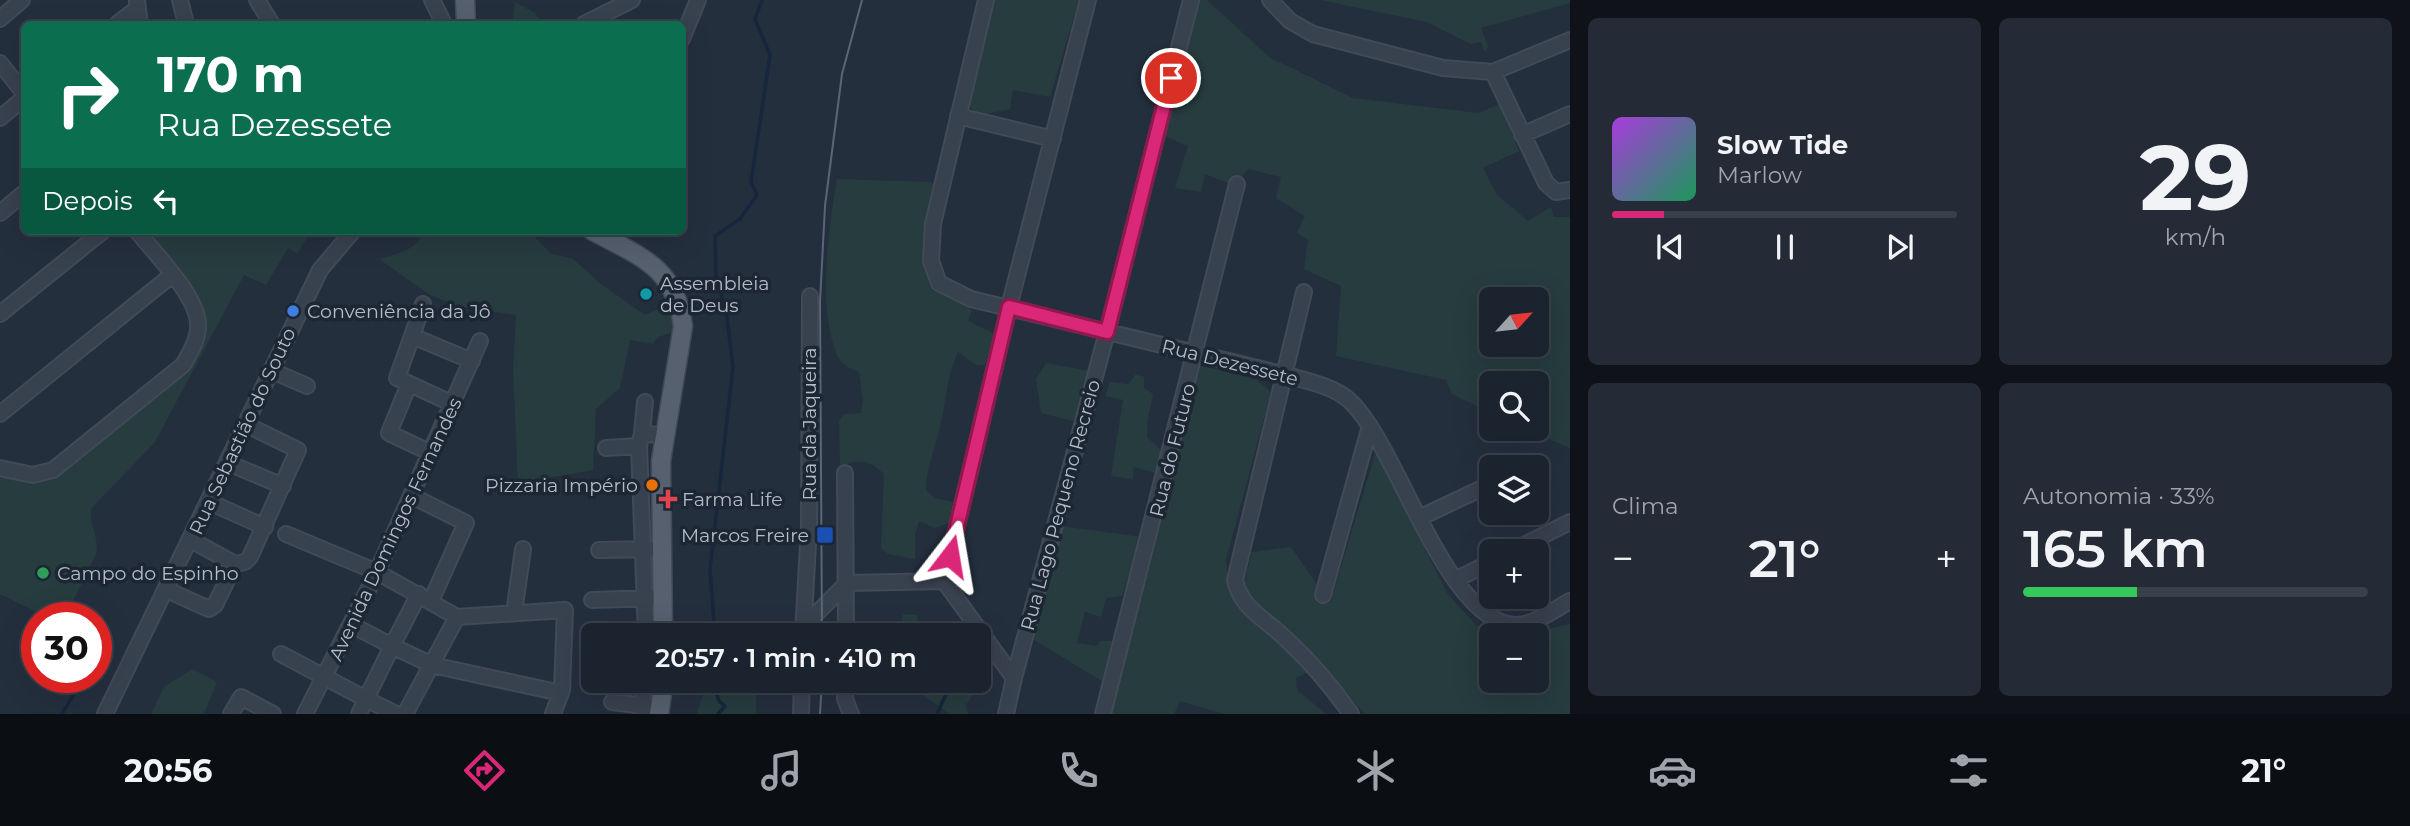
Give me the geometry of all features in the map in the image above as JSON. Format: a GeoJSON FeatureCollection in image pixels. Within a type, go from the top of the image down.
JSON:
{"type":"FeatureCollection","features":[{"type":"Feature","properties":{"kind":"main road"},"geometry":{"type":"LineString","coordinates":[[465,0],[466,21]]}},
{"type":"Feature","properties":{"kind":"main road"},"geometry":{"type":"LineString","coordinates":[[603,235],[659,270],[675,290],[683,326],[664,436],[662,548],[654,598],[660,623]]}},
{"type":"Feature","properties":{"kind":"main road"},"geometry":{"type":"LineString","coordinates":[[651,711],[660,693]]}},
{"type":"Feature","properties":{"kind":"street"},"geometry":{"type":"LineString","coordinates":[[0,19],[22,0]]}},
{"type":"Feature","properties":{"kind":"street"},"geometry":{"type":"LineString","coordinates":[[180,0],[185,21]]}},
{"type":"Feature","properties":{"kind":"street"},"geometry":{"type":"LineString","coordinates":[[257,0],[270,21]]}},
{"type":"Feature","properties":{"kind":"street"},"geometry":{"type":"LineString","coordinates":[[432,0],[442,21]]}},
{"type":"Feature","properties":{"kind":"street"},"geometry":{"type":"LineString","coordinates":[[686,29],[698,0]]}},
{"type":"Feature","properties":{"kind":"street","name":"Rua Dezessete"},"geometry":{"type":"LineString","coordinates":[[986,0],[933,223],[934,273],[939,283],[971,299],[1286,375],[1322,386],[1348,398],[1370,426],[1419,519],[1455,580],[1474,605],[1515,626],[1532,621],[1570,601]]}},
{"type":"Feature","properties":{"kind":"street"},"geometry":{"type":"LineString","coordinates":[[1014,678],[944,582],[1009,307],[1088,0]]}},
{"type":"Feature","properties":{"kind":"street","name":"Rua Lago Pequeno Recreio"},"geometry":{"type":"LineString","coordinates":[[1006,714],[1191,0]]}},
{"type":"Feature","properties":{"kind":"street"},"geometry":{"type":"LineString","coordinates":[[1270,0],[1290,21],[1313,34],[1443,68],[1493,72],[1570,40]]}},
{"type":"Feature","properties":{"kind":"street"},"geometry":{"type":"LineString","coordinates":[[591,21],[632,2]]}},
{"type":"Feature","properties":{"kind":"street"},"geometry":{"type":"LineString","coordinates":[[120,21],[138,4]]}},
{"type":"Feature","properties":{"kind":"street"},"geometry":{"type":"LineString","coordinates":[[0,63],[21,92]]}},
{"type":"Feature","properties":{"kind":"street"},"geometry":{"type":"LineString","coordinates":[[1493,72],[1551,190],[1570,190]]}},
{"type":"Feature","properties":{"kind":"street"},"geometry":{"type":"LineString","coordinates":[[0,118],[21,99]]}},
{"type":"Feature","properties":{"kind":"street"},"geometry":{"type":"LineString","coordinates":[[1522,135],[1570,114]]}},
{"type":"Feature","properties":{"kind":"street"},"geometry":{"type":"LineString","coordinates":[[958,116],[1053,139]]}},
{"type":"Feature","properties":{"kind":"street","name":"Rua do Futuro"},"geometry":{"type":"LineString","coordinates":[[1103,714],[1237,184]]}},
{"type":"Feature","properties":{"kind":"street"},"geometry":{"type":"LineString","coordinates":[[0,213],[21,196]]}},
{"type":"Feature","properties":{"kind":"street"},"geometry":{"type":"LineString","coordinates":[[0,314],[98,235]]}},
{"type":"Feature","properties":{"kind":"street"},"geometry":{"type":"LineString","coordinates":[[0,468],[33,475],[53,470],[183,365],[193,349],[198,324],[186,293],[140,235]]}},
{"type":"Feature","properties":{"kind":"street","name":"Rua Sebastião do Souto"},"geometry":{"type":"LineString","coordinates":[[105,714],[320,270],[350,235]]}},
{"type":"Feature","properties":{"kind":"street"},"geometry":{"type":"LineString","coordinates":[[0,414],[172,275]]}},
{"type":"Feature","properties":{"kind":"street"},"geometry":{"type":"LineString","coordinates":[[1304,292],[1235,580],[1244,602],[1286,638],[1324,678],[1351,714]]}},
{"type":"Feature","properties":{"kind":"street","name":"Rua da Jaqueira"},"geometry":{"type":"LineString","coordinates":[[801,623],[809,526],[810,296]]}},
{"type":"Feature","properties":{"kind":"street"},"geometry":{"type":"LineString","coordinates":[[423,304],[397,376],[453,404]]}},
{"type":"Feature","properties":{"kind":"street"},"geometry":{"type":"LineString","coordinates":[[412,336],[472,360]]}},
{"type":"Feature","properties":{"kind":"street","name":"Avenida Domingos Fernandes"},"geometry":{"type":"LineString","coordinates":[[305,714],[377,572],[480,341]]}},
{"type":"Feature","properties":{"kind":"street"},"geometry":{"type":"LineString","coordinates":[[271,370],[307,386]]}},
{"type":"Feature","properties":{"kind":"street"},"geometry":{"type":"LineString","coordinates":[[409,384],[389,433],[431,453]]}},
{"type":"Feature","properties":{"kind":"street"},"geometry":{"type":"LineString","coordinates":[[645,402],[641,440],[643,549],[654,598],[649,623]]}},
{"type":"Feature","properties":{"kind":"street"},"geometry":{"type":"LineString","coordinates":[[191,540],[235,564],[248,560],[265,527],[297,448],[245,424]]}},
{"type":"Feature","properties":{"kind":"street"},"geometry":{"type":"LineString","coordinates":[[1323,595],[1370,426]]}},
{"type":"Feature","properties":{"kind":"street"},"geometry":{"type":"LineString","coordinates":[[606,448],[664,436]]}},
{"type":"Feature","properties":{"kind":"street"},"geometry":{"type":"LineString","coordinates":[[228,463],[283,486]]}},
{"type":"Feature","properties":{"kind":"street"},"geometry":{"type":"LineString","coordinates":[[845,473],[846,623]]}},
{"type":"Feature","properties":{"kind":"street"},"geometry":{"type":"LineString","coordinates":[[1419,519],[1479,490]]}},
{"type":"Feature","properties":{"kind":"street"},"geometry":{"type":"LineString","coordinates":[[359,714],[392,646],[426,598],[466,521],[412,496]]}},
{"type":"Feature","properties":{"kind":"street"},"geometry":{"type":"LineString","coordinates":[[641,502],[661,499]]}},
{"type":"Feature","properties":{"kind":"street"},"geometry":{"type":"LineString","coordinates":[[209,502],[265,527]]}},
{"type":"Feature","properties":{"kind":"street"},"geometry":{"type":"LineString","coordinates":[[1536,539],[1570,522]]}},
{"type":"Feature","properties":{"kind":"street"},"geometry":{"type":"LineString","coordinates":[[286,534],[377,572],[457,617],[565,610],[561,693],[553,714]]}},
{"type":"Feature","properties":{"kind":"street"},"geometry":{"type":"LineString","coordinates":[[599,550],[662,548]]}},
{"type":"Feature","properties":{"kind":"street"},"geometry":{"type":"LineString","coordinates":[[514,613],[523,549]]}},
{"type":"Feature","properties":{"kind":"street"},"geometry":{"type":"LineString","coordinates":[[167,590],[209,609],[215,605],[235,564]]}},
{"type":"Feature","properties":{"kind":"street"},"geometry":{"type":"LineString","coordinates":[[1455,580],[1479,568]]}},
{"type":"Feature","properties":{"kind":"street"},"geometry":{"type":"LineString","coordinates":[[809,623],[847,583],[944,582]]}},
{"type":"Feature","properties":{"kind":"street"},"geometry":{"type":"LineString","coordinates":[[592,600],[654,598]]}},
{"type":"Feature","properties":{"kind":"street"},"geometry":{"type":"LineString","coordinates":[[405,714],[457,617]]}},
{"type":"Feature","properties":{"kind":"street"},"geometry":{"type":"LineString","coordinates":[[352,625],[432,665],[561,693]]}},
{"type":"Feature","properties":{"kind":"street"},"geometry":{"type":"LineString","coordinates":[[281,654],[396,714]]}},
{"type":"Feature","properties":{"kind":"street"},"geometry":{"type":"LineString","coordinates":[[612,702],[651,711],[647,693]]}},
{"type":"Feature","properties":{"kind":"street"},"geometry":{"type":"LineString","coordinates":[[801,714],[802,693]]}},
{"type":"Feature","properties":{"kind":"street"},"geometry":{"type":"LineString","coordinates":[[845,693],[851,714]]}},
{"type":"Feature","properties":{"kind":"street"},"geometry":{"type":"LineString","coordinates":[[231,714],[242,697],[273,714]]}},
{"type":"Feature","properties":{"kind":"green space"},"geometry":{"type":"Polygon","coordinates":[[[990,0],[1079,0],[1050,97],[1013,90],[1010,109],[975,116],[964,90],[990,0]]]}},
{"type":"Feature","properties":{"kind":"green space"},"geometry":{"type":"Polygon","coordinates":[[[1197,0],[1207,0],[1269,57],[1353,98],[1478,113],[1500,104],[1519,151],[1483,168],[1497,195],[1528,221],[1551,207],[1554,217],[1570,217],[1570,448],[1549,439],[1549,371],[1479,371],[1479,407],[1452,394],[1446,380],[1336,356],[1341,286],[1304,269],[1308,240],[1297,233],[1305,216],[1276,198],[1281,177],[1249,169],[1233,185],[1205,174],[1201,192],[1175,188],[1188,146],[1162,135],[1197,0]]]}},
{"type":"Feature","properties":{"kind":"green space"},"geometry":{"type":"Polygon","coordinates":[[[1320,0],[1570,0],[1570,3],[1481,28],[1488,47],[1484,51],[1481,42],[1471,44],[1427,22],[1320,0]]]}},
{"type":"Feature","properties":{"kind":"green space"},"geometry":{"type":"Polygon","coordinates":[[[515,2],[535,13],[542,21],[511,21],[515,2]]]}},
{"type":"Feature","properties":{"kind":"green space"},"geometry":{"type":"Polygon","coordinates":[[[837,179],[931,182],[936,189],[924,265],[931,281],[972,310],[968,321],[995,334],[985,365],[976,365],[958,352],[954,362],[926,482],[926,490],[935,498],[953,502],[949,523],[935,528],[919,521],[915,535],[915,559],[888,554],[881,548],[884,474],[863,462],[852,462],[840,467],[839,421],[844,414],[861,413],[863,400],[859,372],[844,364],[838,357],[827,316],[826,269],[837,179]]]}},
{"type":"Feature","properties":{"kind":"green space"},"geometry":{"type":"Polygon","coordinates":[[[140,235],[309,235],[297,253],[288,248],[266,285],[244,275],[155,442],[91,509],[97,543],[96,554],[73,602],[21,602],[21,604],[0,594],[0,468],[44,474],[183,365],[196,313],[140,235]]]}},
{"type":"Feature","properties":{"kind":"green space"},"geometry":{"type":"Polygon","coordinates":[[[422,235],[533,235],[550,253],[573,259],[601,284],[645,315],[672,303],[674,332],[658,337],[653,344],[630,340],[620,388],[596,409],[593,470],[518,483],[513,370],[516,315],[460,307],[430,295],[379,259],[412,247],[422,235]]]}},
{"type":"Feature","properties":{"kind":"green space"},"geometry":{"type":"Polygon","coordinates":[[[1046,363],[1090,371],[1085,396],[1073,421],[1041,413],[1036,379],[1046,363]]]}},
{"type":"Feature","properties":{"kind":"green space"},"geometry":{"type":"Polygon","coordinates":[[[1199,365],[1256,379],[1271,392],[1226,560],[1229,593],[1310,671],[1296,678],[1297,690],[1326,714],[1224,714],[1180,701],[1174,714],[1110,714],[1199,365]]]}},
{"type":"Feature","properties":{"kind":"green space"},"geometry":{"type":"Polygon","coordinates":[[[1136,374],[1144,377],[1144,388],[1153,394],[1147,437],[1160,449],[1160,461],[1155,473],[1134,467],[1133,479],[1111,476],[1123,400],[1105,396],[1110,382],[1128,384],[1136,374]]]}},
{"type":"Feature","properties":{"kind":"green space"},"geometry":{"type":"Polygon","coordinates":[[[1376,451],[1447,593],[1479,626],[1479,693],[1549,693],[1549,629],[1570,624],[1570,714],[1365,714],[1243,587],[1252,552],[1291,547],[1330,603],[1376,451]]]}},
{"type":"Feature","properties":{"kind":"green space"},"geometry":{"type":"Polygon","coordinates":[[[1060,526],[1142,537],[1122,596],[1106,598],[1101,617],[1085,612],[1077,643],[1096,646],[1101,641],[1113,641],[1105,683],[1026,635],[1060,526]]]}},
{"type":"Feature","properties":{"kind":"green space"},"geometry":{"type":"Polygon","coordinates":[[[903,614],[917,615],[918,623],[902,623],[903,614]]]}},
{"type":"Feature","properties":{"kind":"green space"},"geometry":{"type":"Polygon","coordinates":[[[192,669],[217,682],[204,714],[151,714],[164,687],[192,669]]]}},
{"type":"Feature","properties":{"kind":"green space"},"geometry":{"type":"Polygon","coordinates":[[[703,693],[756,693],[756,714],[697,714],[703,693]]]}},
{"type":"Feature","properties":{"kind":"green space"},"geometry":{"type":"Polygon","coordinates":[[[920,693],[974,693],[966,705],[968,714],[950,714],[920,693]]]}},
{"type":"Feature","properties":{"kind":"waterway"},"geometry":{"type":"LineString","coordinates":[[714,623],[710,570],[733,367],[727,318],[716,275],[715,236],[740,219],[757,195],[751,182],[770,55],[755,19],[762,0]]}},
{"type":"Feature","properties":{"kind":"waterway"},"geometry":{"type":"LineString","coordinates":[[62,714],[74,693]]}},
{"type":"Feature","properties":{"kind":"waterway"},"geometry":{"type":"LineString","coordinates":[[716,693],[719,701],[725,706],[718,714]]}},
{"type":"Feature","properties":{"kind":"waterway"},"geometry":{"type":"LineString","coordinates":[[937,714],[947,693]]}},
{"type":"Feature","properties":{"kind":"tram line"},"geometry":{"type":"LineString","coordinates":[[822,623],[820,302],[825,206],[842,74],[862,0]]}},
{"type":"Feature","properties":{"kind":"tram line"},"geometry":{"type":"LineString","coordinates":[[820,714],[821,693]]}},
{"type":"Feature","properties":{"kind":"place","name":"Assembleia de Deus"},"geometry":{"type":"Point","coordinates":[646,294]}},
{"type":"Feature","properties":{"kind":"place","name":"Conveniência da Jô"},"geometry":{"type":"Point","coordinates":[293,311]}},
{"type":"Feature","properties":{"kind":"place","name":"Pizzaria Império"},"geometry":{"type":"Point","coordinates":[652,485]}},
{"type":"Feature","properties":{"kind":"place","name":"Farma Life"},"geometry":{"type":"Point","coordinates":[668,499]}},
{"type":"Feature","properties":{"kind":"place","name":"Marcos Freire"},"geometry":{"type":"Point","coordinates":[825,535]}},
{"type":"Feature","properties":{"kind":"place","name":"Campo do Espinho"},"geometry":{"type":"Point","coordinates":[43,573]}},
{"type":"Feature","properties":{"kind":"route"},"geometry":{"type":"LineString","coordinates":[[950,556],[1009,307],[1107,332],[1171,78]]}}]}
